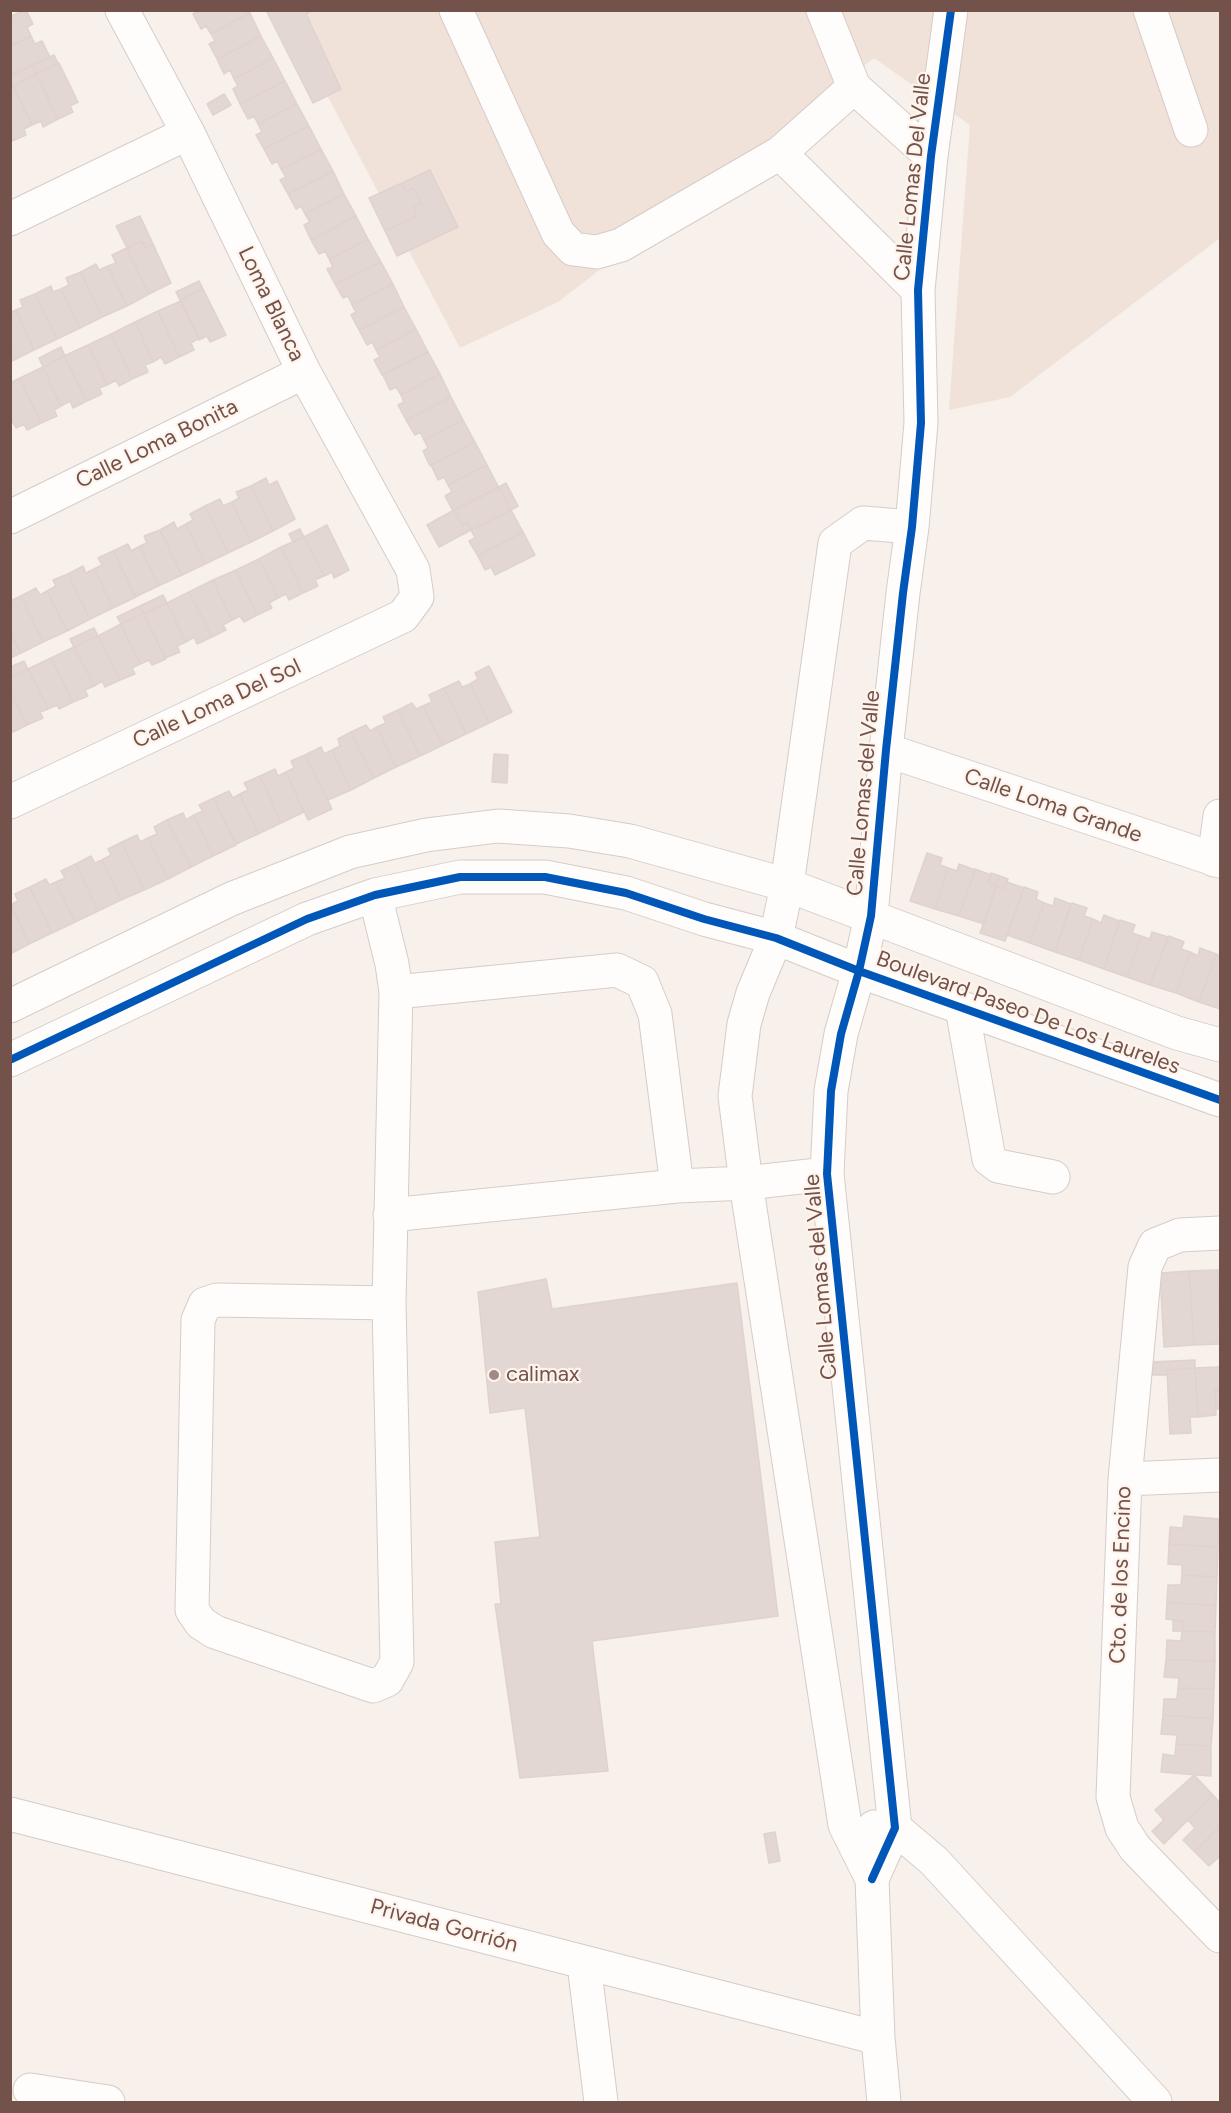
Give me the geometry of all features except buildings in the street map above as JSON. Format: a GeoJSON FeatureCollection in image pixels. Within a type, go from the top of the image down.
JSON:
{"type":"FeatureCollection","features":[{"type":"Feature","properties":{"kind":"street","name":"Loma Blanca"},"geometry":{"type":"LineString","coordinates":[[122,10],[188,134],[304,372],[413,570],[417,597]]}},
{"type":"Feature","properties":{"kind":"street"},"geometry":{"type":"LineString","coordinates":[[456,10],[558,233],[573,249],[597,252],[621,245],[780,153],[854,87]]}},
{"type":"Feature","properties":{"kind":"street"},"geometry":{"type":"LineString","coordinates":[[823,10],[854,87],[931,156]]}},
{"type":"Feature","properties":{"kind":"street","name":"Calle Lomas Del Valle"},"geometry":{"type":"LineString","coordinates":[[912,527],[921,423],[918,290],[931,156],[951,10]]}},
{"type":"Feature","properties":{"kind":"street"},"geometry":{"type":"LineString","coordinates":[[1150,10],[1191,130]]}},
{"type":"Feature","properties":{"kind":"street"},"geometry":{"type":"LineString","coordinates":[[10,219],[188,134]]}},
{"type":"Feature","properties":{"kind":"street"},"geometry":{"type":"LineString","coordinates":[[780,153],[918,290]]}},
{"type":"Feature","properties":{"kind":"street","name":"Calle Loma Bonita"},"geometry":{"type":"LineString","coordinates":[[10,517],[304,372]]}},
{"type":"Feature","properties":{"kind":"street"},"geometry":{"type":"LineString","coordinates":[[884,2103],[878,2038],[872,1879],[845,1825],[746,1183],[735,1096],[744,1024],[753,993],[776,938],[787,885],[835,543],[863,523],[912,527]]}},
{"type":"Feature","properties":{"kind":"street","name":"Calle Lomas del Valle"},"geometry":{"type":"LineString","coordinates":[[895,1828],[827,1173],[831,1091],[841,1035],[859,971],[871,916],[886,750],[912,527]]}},
{"type":"Feature","properties":{"kind":"street","name":"Calle Loma Del Sol"},"geometry":{"type":"LineString","coordinates":[[10,802],[403,616],[417,597]]}},
{"type":"Feature","properties":{"kind":"street","name":"Calle Loma Grande"},"geometry":{"type":"LineString","coordinates":[[886,750],[1217,861]]}},
{"type":"Feature","properties":{"kind":"street"},"geometry":{"type":"LineString","coordinates":[[1217,861],[1221,816]]}},
{"type":"Feature","properties":{"kind":"street","name":"Boulevard Paseo De Los Laureles"},"geometry":{"type":"LineString","coordinates":[[10,1006],[231,899],[350,852],[426,835],[498,826],[569,831],[630,841],[787,885],[1166,1029],[1221,1045]]}},
{"type":"Feature","properties":{"kind":"street","name":"Boulevard Paseo De Los Laureles"},"geometry":{"type":"LineString","coordinates":[[10,1060],[307,919],[375,895],[460,877],[545,877],[626,893],[705,919],[776,938],[859,971],[1221,1100]]}},
{"type":"Feature","properties":{"kind":"street"},"geometry":{"type":"LineString","coordinates":[[375,895],[392,964],[396,992],[389,1304],[397,1662],[387,1680],[373,1686],[214,1632],[201,1623],[192,1610],[198,1320],[205,1304],[217,1300],[389,1304]]}},
{"type":"Feature","properties":{"kind":"street"},"geometry":{"type":"LineString","coordinates":[[396,992],[617,970],[642,982],[655,1014],[677,1186]]}},
{"type":"Feature","properties":{"kind":"street"},"geometry":{"type":"LineString","coordinates":[[962,1008],[989,1159],[998,1166],[1053,1177]]}},
{"type":"Feature","properties":{"kind":"street"},"geometry":{"type":"LineString","coordinates":[[390,1215],[677,1186],[746,1183],[827,1173]]}},
{"type":"Feature","properties":{"kind":"street","name":"Cto. de los Encino"},"geometry":{"type":"LineString","coordinates":[[1221,1233],[1180,1235],[1155,1245],[1145,1267],[1125,1479],[1113,1797],[1122,1828],[1135,1848],[1221,1936]]}},
{"type":"Feature","properties":{"kind":"street"},"geometry":{"type":"LineString","coordinates":[[1125,1479],[1221,1475]]}},
{"type":"Feature","properties":{"kind":"street","name":"Privada Gorrión"},"geometry":{"type":"LineString","coordinates":[[10,1814],[584,1964],[878,2038]]}},
{"type":"Feature","properties":{"kind":"street"},"geometry":{"type":"LineString","coordinates":[[845,1825],[895,1828],[934,1861],[1155,2103]]}},
{"type":"Feature","properties":{"kind":"street"},"geometry":{"type":"LineString","coordinates":[[872,1879],[895,1828]]}},
{"type":"Feature","properties":{"kind":"street"},"geometry":{"type":"LineString","coordinates":[[584,1964],[601,2103]]}},
{"type":"Feature","properties":{"kind":"street"},"geometry":{"type":"LineString","coordinates":[[30,2090],[108,2103]]}},
{"type":"Feature","properties":{"kind":"shaded area"},"geometry":{"type":"Polygon","coordinates":[[[283,11],[1220,11],[1220,238],[1010,397],[949,410],[970,125],[874,58],[558,302],[460,348],[283,11]]]}},
{"type":"Feature","properties":{"kind":"cycle path"},"geometry":{"type":"LineString","coordinates":[[872,1879],[895,1828],[827,1174],[831,1091],[841,1034],[859,971],[871,916],[886,750],[912,527],[921,423],[918,290],[931,156],[951,10]]}},
{"type":"Feature","properties":{"kind":"cycle path"},"geometry":{"type":"LineString","coordinates":[[10,1060],[307,919],[375,895],[460,877],[545,877],[626,893],[704,919],[776,938],[859,971],[1220,1100]]}},
{"type":"Feature","properties":{"kind":"place","name":"calimax"},"geometry":{"type":"Point","coordinates":[494,1375]}}]}
